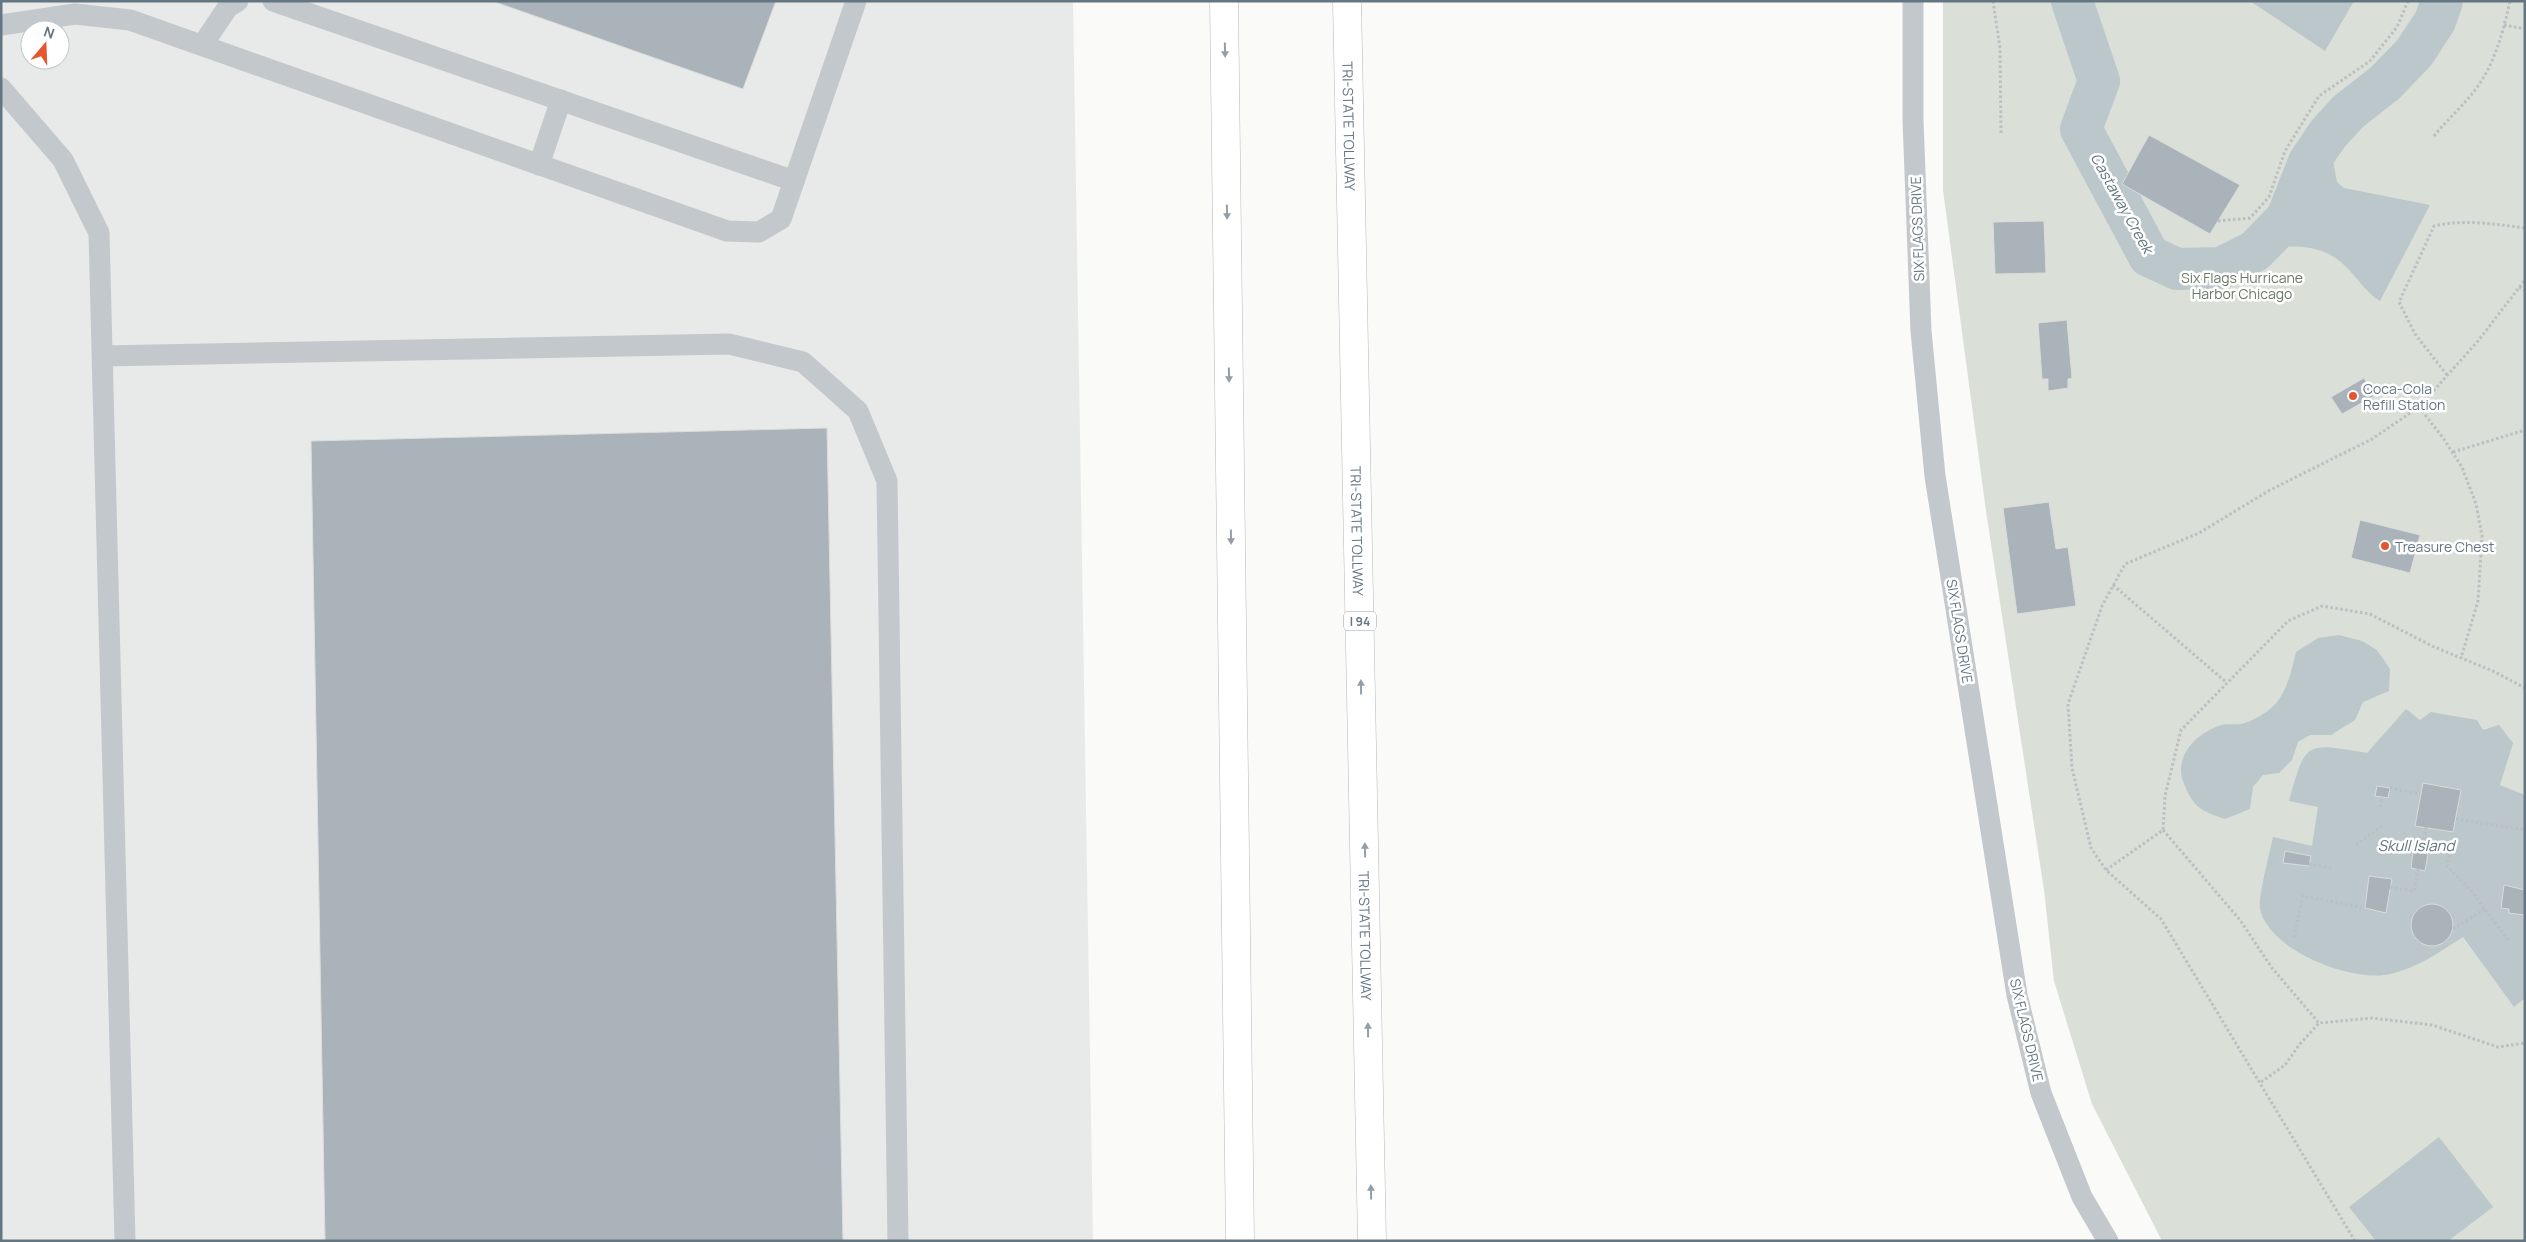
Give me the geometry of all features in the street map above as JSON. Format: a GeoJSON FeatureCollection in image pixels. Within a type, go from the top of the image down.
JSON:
{"type":"FeatureCollection","features":[{"type":"Feature","properties":{"kind":"highway"},"geometry":{"type":"LineString","coordinates":[[1224,1],[1240,1241]]}},
{"type":"Feature","properties":{"kind":"highway","name":"TRI-STATE TOLLWAY"},"geometry":{"type":"LineString","coordinates":[[1347,1],[1372,1241]]}},
{"type":"Feature","properties":{"kind":"lane"},"geometry":{"type":"LineString","coordinates":[[202,44],[228,7],[238,1]]}},
{"type":"Feature","properties":{"kind":"lane"},"geometry":{"type":"LineString","coordinates":[[273,1],[794,181]]}},
{"type":"Feature","properties":{"kind":"lane"},"geometry":{"type":"LineString","coordinates":[[1,24],[75,14],[130,20],[727,232],[759,232],[781,219],[856,1]]}},
{"type":"Feature","properties":{"kind":"lane","name":"SIX FLAGS DRIVE"},"geometry":{"type":"LineString","coordinates":[[1913,1],[1913,120],[1921,331],[1940,505],[2017,995],[2041,1093],[2082,1196],[2108,1241]]}},
{"type":"Feature","properties":{"kind":"lane"},"geometry":{"type":"LineString","coordinates":[[1,88],[64,160],[99,233],[125,1241]]}},
{"type":"Feature","properties":{"kind":"lane"},"geometry":{"type":"LineString","coordinates":[[539,165],[561,100]]}},
{"type":"Feature","properties":{"kind":"lane"},"geometry":{"type":"LineString","coordinates":[[103,356],[729,344],[803,362],[858,411],[887,481],[898,1241]]}},
{"type":"Feature","properties":{"kind":"path"},"geometry":{"type":"LineString","coordinates":[[1993,1],[2000,48],[2001,133]]}},
{"type":"Feature","properties":{"kind":"path"},"geometry":{"type":"LineString","coordinates":[[2218,221],[2250,218],[2269,197],[2285,151],[2319,96],[2370,61],[2397,27],[2408,1]]}},
{"type":"Feature","properties":{"kind":"path"},"geometry":{"type":"LineString","coordinates":[[2434,136],[2475,90],[2498,48],[2510,1]]}},
{"type":"Feature","properties":{"kind":"path"},"geometry":{"type":"LineString","coordinates":[[2504,25],[2525,29]]}},
{"type":"Feature","properties":{"kind":"path"},"geometry":{"type":"LineString","coordinates":[[2447,375],[2415,334],[2399,302],[2434,226],[2450,222],[2486,223],[2525,228]]}},
{"type":"Feature","properties":{"kind":"path"},"geometry":{"type":"LineString","coordinates":[[2355,1241],[2261,1082],[2161,919],[2106,870],[2091,848],[2072,768],[2068,704],[2102,606],[2125,564],[2199,533],[2270,490],[2372,439],[2419,407],[2478,341],[2525,280]]}},
{"type":"Feature","properties":{"kind":"path"},"geometry":{"type":"LineString","coordinates":[[2519,287],[2525,290]]}},
{"type":"Feature","properties":{"kind":"path"},"geometry":{"type":"LineString","coordinates":[[2419,407],[2462,467],[2476,504],[2482,536],[2478,601],[2461,658]]}},
{"type":"Feature","properties":{"kind":"path"},"geometry":{"type":"LineString","coordinates":[[2453,452],[2525,430]]}},
{"type":"Feature","properties":{"kind":"path"},"geometry":{"type":"LineString","coordinates":[[2113,585],[2226,682]]}},
{"type":"Feature","properties":{"kind":"path"},"geometry":{"type":"LineString","coordinates":[[2319,1023],[2272,968],[2240,920],[2162,830],[2165,796],[2181,730],[2288,620],[2322,606],[2370,614],[2432,646],[2494,671],[2525,688]]}},
{"type":"Feature","properties":{"kind":"path"},"geometry":{"type":"LineString","coordinates":[[2390,788],[2420,794]]}},
{"type":"Feature","properties":{"kind":"path"},"geometry":{"type":"LineString","coordinates":[[2380,807],[2382,797]]}},
{"type":"Feature","properties":{"kind":"path"},"geometry":{"type":"LineString","coordinates":[[2456,819],[2525,830]]}},
{"type":"Feature","properties":{"kind":"path"},"geometry":{"type":"LineString","coordinates":[[2356,845],[2384,825]]}},
{"type":"Feature","properties":{"kind":"path"},"geometry":{"type":"LineString","coordinates":[[2426,827],[2423,848],[2450,854],[2447,866],[2485,909],[2508,940]]}},
{"type":"Feature","properties":{"kind":"path"},"geometry":{"type":"LineString","coordinates":[[2106,870],[2162,830]]}},
{"type":"Feature","properties":{"kind":"path"},"geometry":{"type":"LineString","coordinates":[[2309,864],[2333,868]]}},
{"type":"Feature","properties":{"kind":"path"},"geometry":{"type":"LineString","coordinates":[[2390,887],[2414,891],[2418,870]]}},
{"type":"Feature","properties":{"kind":"path"},"geometry":{"type":"LineString","coordinates":[[2294,937],[2303,896],[2365,908]]}},
{"type":"Feature","properties":{"kind":"path"},"geometry":{"type":"LineString","coordinates":[[2453,928],[2485,909]]}},
{"type":"Feature","properties":{"kind":"path"},"geometry":{"type":"LineString","coordinates":[[2261,1082],[2285,1065],[2299,1045],[2319,1023],[2372,1018],[2432,1025],[2498,1047],[2525,1042]]}},
{"type":"Feature","properties":{"kind":"shaded area"},"geometry":{"type":"Polygon","coordinates":[[[1,1],[1073,1],[1093,1241],[1,1241],[1,1]]]}},
{"type":"Feature","properties":{"kind":"green space","name":"Six Flags Hurricane Harbor Chicago"},"geometry":{"type":"Polygon","coordinates":[[[1943,1],[2525,1],[2525,1241],[2162,1241],[2092,1104],[2054,981],[2044,890],[1986,511],[1943,190],[1943,1]]]}},
{"type":"Feature","properties":{"kind":"water"},"geometry":{"type":"Polygon","coordinates":[[[2250,1],[2354,1],[2325,51],[2250,1]]]}},
{"type":"Feature","properties":{"kind":"water"},"geometry":{"type":"Polygon","coordinates":[[[2328,134],[2337,182],[2344,188],[2430,205],[2380,301],[2370,294],[2345,266],[2325,252],[2302,247],[2278,247],[2255,251],[2287,218],[2309,162],[2328,134]]]}},
{"type":"Feature","properties":{"kind":"water"},"geometry":{"type":"Polygon","coordinates":[[[2339,635],[2362,641],[2377,650],[2390,669],[2389,691],[2363,702],[2355,720],[2331,735],[2310,735],[2298,742],[2292,760],[2279,773],[2263,775],[2253,787],[2250,809],[2225,819],[2209,813],[2198,806],[2190,797],[2181,772],[2182,763],[2189,747],[2211,729],[2224,725],[2245,723],[2265,712],[2277,702],[2284,691],[2296,652],[2318,638],[2339,635]]]}},
{"type":"Feature","properties":{"kind":"water","name":"Skull Island"},"geometry":{"type":"Polygon","coordinates":[[[2406,709],[2420,720],[2431,712],[2477,720],[2483,730],[2499,725],[2513,743],[2500,785],[2525,795],[2525,998],[2514,1007],[2463,937],[2410,968],[2390,974],[2355,973],[2334,968],[2294,950],[2278,937],[2266,923],[2260,908],[2262,885],[2273,837],[2312,846],[2318,807],[2289,801],[2305,757],[2311,750],[2331,747],[2367,753],[2406,709]]]}},
{"type":"Feature","properties":{"kind":"water"},"geometry":{"type":"Polygon","coordinates":[[[2439,1137],[2493,1207],[2448,1241],[2376,1241],[2349,1207],[2439,1137]]]}},
{"type":"Feature","properties":{"kind":"building"},"geometry":{"type":"Polygon","coordinates":[[[492,1],[776,1],[743,89],[492,1]]]}},
{"type":"Feature","properties":{"kind":"building"},"geometry":{"type":"Polygon","coordinates":[[[2149,135],[2240,185],[2210,234],[2122,184],[2149,135]]]}},
{"type":"Feature","properties":{"kind":"building"},"geometry":{"type":"Polygon","coordinates":[[[2044,221],[2046,273],[1995,274],[1993,222],[2044,221]]]}},
{"type":"Feature","properties":{"kind":"building"},"geometry":{"type":"Polygon","coordinates":[[[2067,320],[2072,378],[2068,379],[2068,388],[2048,391],[2048,379],[2042,379],[2038,323],[2067,320]]]}},
{"type":"Feature","properties":{"kind":"building","name":"Coca-Cola Refill Station"},"geometry":{"type":"Polygon","coordinates":[[[2364,378],[2374,396],[2342,414],[2331,397],[2364,378]]]}},
{"type":"Feature","properties":{"kind":"building"},"geometry":{"type":"Polygon","coordinates":[[[827,428],[843,1241],[325,1241],[311,441],[827,428]]]}},
{"type":"Feature","properties":{"kind":"building"},"geometry":{"type":"Polygon","coordinates":[[[2049,502],[2056,549],[2068,547],[2076,606],[2017,614],[2003,508],[2049,502]]]}},
{"type":"Feature","properties":{"kind":"building","name":"Treasure Chest"},"geometry":{"type":"Polygon","coordinates":[[[2360,520],[2420,535],[2410,573],[2351,558],[2360,520]]]}},
{"type":"Feature","properties":{"kind":"building"},"geometry":{"type":"Polygon","coordinates":[[[2423,783],[2461,790],[2453,832],[2415,826],[2423,783]]]}},
{"type":"Feature","properties":{"kind":"building"},"geometry":{"type":"Polygon","coordinates":[[[2377,786],[2390,788],[2388,798],[2375,796],[2377,786]]]}},
{"type":"Feature","properties":{"kind":"building"},"geometry":{"type":"Polygon","coordinates":[[[2285,851],[2311,856],[2309,866],[2283,863],[2285,851]]]}},
{"type":"Feature","properties":{"kind":"building"},"geometry":{"type":"Polygon","coordinates":[[[2413,851],[2428,854],[2425,871],[2411,868],[2413,851]]]}},
{"type":"Feature","properties":{"kind":"building"},"geometry":{"type":"Polygon","coordinates":[[[2369,876],[2392,879],[2386,913],[2365,908],[2369,876]]]}},
{"type":"Feature","properties":{"kind":"building"},"geometry":{"type":"Polygon","coordinates":[[[2504,885],[2525,890],[2525,919],[2524,915],[2509,913],[2509,909],[2501,908],[2504,885]]]}},
{"type":"Feature","properties":{"kind":"building"},"geometry":{"type":"Polygon","coordinates":[[[2432,904],[2447,910],[2453,925],[2447,940],[2432,946],[2417,940],[2411,925],[2417,910],[2432,904]]]}},
{"type":"Feature","properties":{"kind":"waterway","name":"Castaway Creek"},"geometry":{"type":"LineString","coordinates":[[2072,1],[2099,81],[2081,129],[2149,256],[2177,269],[2221,268],[2255,251],[2287,218],[2309,162],[2328,134],[2348,112],[2385,83],[2414,53],[2435,21],[2442,1]]}},
{"type":"Feature","properties":{"kind":"place","name":"Coca-Cola Refill Station"},"geometry":{"type":"Point","coordinates":[2353,396]}},
{"type":"Feature","properties":{"kind":"place","name":"Treasure Chest"},"geometry":{"type":"Point","coordinates":[2385,546]}}]}
